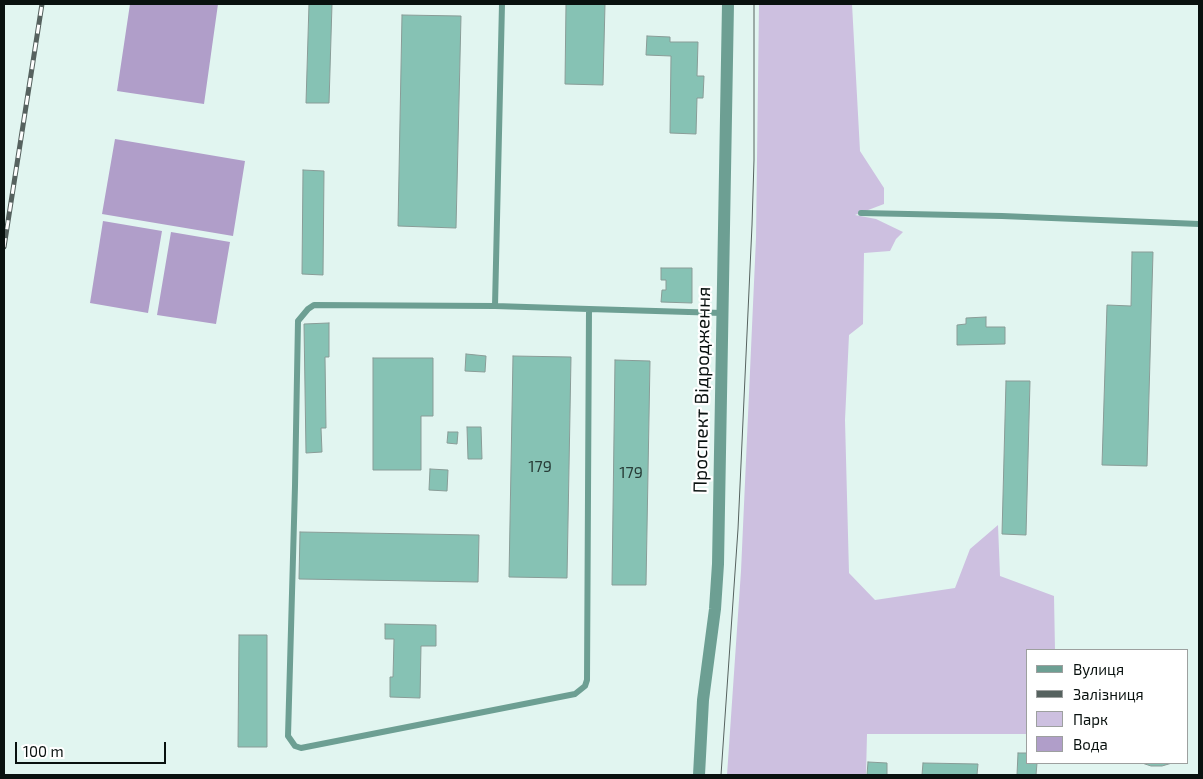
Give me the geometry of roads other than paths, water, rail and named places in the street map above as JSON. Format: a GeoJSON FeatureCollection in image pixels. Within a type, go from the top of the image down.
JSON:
{"type":"FeatureCollection","features":[{"type":"Feature","properties":{"kind":"street","name":"Проспект Відродження"},"geometry":{"type":"LineString","coordinates":[[699,775],[703,700],[715,609],[718,564],[728,4]]}},
{"type":"Feature","properties":{"kind":"lane"},"geometry":{"type":"LineString","coordinates":[[496,306],[502,4]]}},
{"type":"Feature","properties":{"kind":"lane"},"geometry":{"type":"LineString","coordinates":[[861,213],[1002,216],[1199,224]]}},
{"type":"Feature","properties":{"kind":"lane"},"geometry":{"type":"LineString","coordinates":[[589,309],[587,671],[585,686],[575,694],[301,748],[295,746],[288,736],[298,321],[302,314],[314,305],[496,306],[722,313]]}},
{"type":"Feature","properties":{"kind":"water"},"geometry":{"type":"Polygon","coordinates":[[[130,4],[218,4],[204,104],[117,91],[130,4]]]}},
{"type":"Feature","properties":{"kind":"water"},"geometry":{"type":"Polygon","coordinates":[[[115,139],[245,161],[233,236],[102,214],[115,139]]]}},
{"type":"Feature","properties":{"kind":"water"},"geometry":{"type":"Polygon","coordinates":[[[103,221],[162,231],[148,313],[90,303],[103,221]]]}},
{"type":"Feature","properties":{"kind":"water"},"geometry":{"type":"Polygon","coordinates":[[[171,232],[230,242],[216,324],[157,315],[171,232]]]}},
{"type":"Feature","properties":{"kind":"tram line"},"geometry":{"type":"LineString","coordinates":[[721,775],[738,529],[752,225],[754,4]]}},
{"type":"Feature","properties":{"kind":"railway"},"geometry":{"type":"LineString","coordinates":[[4,247],[42,4]]}}]}
